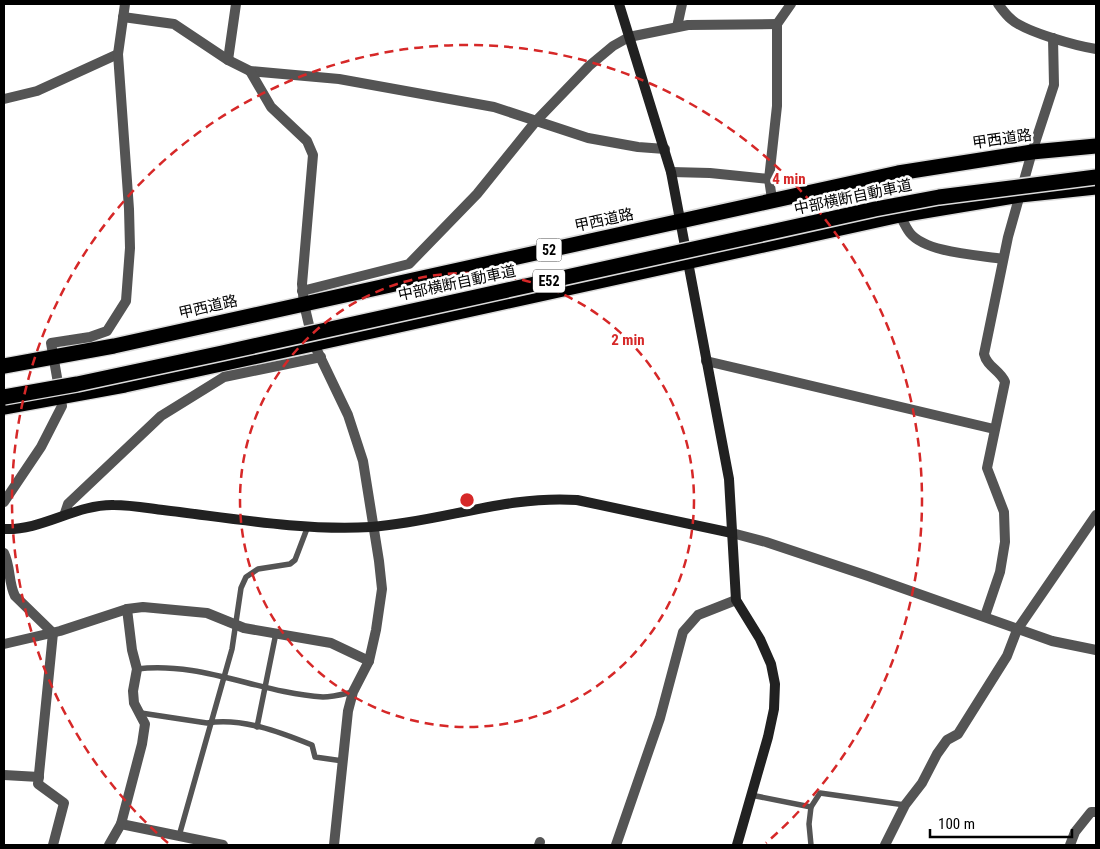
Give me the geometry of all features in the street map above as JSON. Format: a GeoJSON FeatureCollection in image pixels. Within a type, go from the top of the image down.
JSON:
{"type":"FeatureCollection","features":[{"type":"Feature","properties":{"kind":"highway","name":"甲西道路"},"geometry":{"type":"LineString","coordinates":[[4,366],[124,344],[303,297],[681,221],[772,199],[907,172],[1032,152],[1096,146]]}},
{"type":"Feature","properties":{"kind":"highway","name":"中部横断自動車道"},"geometry":{"type":"LineString","coordinates":[[4,389],[78,377],[874,202],[984,183],[1096,170]]}},
{"type":"Feature","properties":{"kind":"highway","name":"中部横断自動車道"},"geometry":{"type":"LineString","coordinates":[[4,397],[222,354],[875,209],[939,197],[1096,177]]}},
{"type":"Feature","properties":{"kind":"highway"},"geometry":{"type":"LineString","coordinates":[[4,407],[61,398],[900,215],[1020,195],[1096,187]]}},
{"type":"Feature","properties":{"kind":"street"},"geometry":{"type":"LineString","coordinates":[[4,502],[41,447],[62,406],[51,343],[90,337],[107,331],[126,301],[130,248],[129,209],[118,54],[125,4]]}},
{"type":"Feature","properties":{"kind":"street"},"geometry":{"type":"LineString","coordinates":[[228,60],[236,4]]}},
{"type":"Feature","properties":{"kind":"street"},"geometry":{"type":"LineString","coordinates":[[619,4],[671,172],[681,221],[729,479],[732,566],[736,600],[760,640],[771,664],[775,684],[774,709],[768,737],[737,845]]}},
{"type":"Feature","properties":{"kind":"street"},"geometry":{"type":"LineString","coordinates":[[677,27],[682,4]]}},
{"type":"Feature","properties":{"kind":"street"},"geometry":{"type":"LineString","coordinates":[[772,199],[769,179],[777,106],[777,24],[791,4]]}},
{"type":"Feature","properties":{"kind":"street"},"geometry":{"type":"LineString","coordinates":[[998,4],[1011,20],[1054,38],[1096,49]]}},
{"type":"Feature","properties":{"kind":"street"},"geometry":{"type":"LineString","coordinates":[[123,18],[174,24],[228,60],[250,71],[339,78],[494,107],[588,138],[638,147],[664,148]]}},
{"type":"Feature","properties":{"kind":"street"},"geometry":{"type":"LineString","coordinates":[[303,297],[409,264],[477,194],[536,121],[589,66],[613,46],[629,38],[688,25],[777,24]]}},
{"type":"Feature","properties":{"kind":"street"},"geometry":{"type":"LineString","coordinates":[[985,616],[1000,572],[1006,525],[988,468],[994,429],[1005,382],[1003,375],[986,361],[984,354],[1020,195],[1054,85],[1054,38]]}},
{"type":"Feature","properties":{"kind":"street"},"geometry":{"type":"LineString","coordinates":[[4,99],[37,91],[118,54]]}},
{"type":"Feature","properties":{"kind":"street"},"geometry":{"type":"LineString","coordinates":[[250,71],[271,107],[307,141],[313,155],[303,297],[312,342],[348,415],[363,461],[382,589],[369,661],[353,692],[348,711],[334,845]]}},
{"type":"Feature","properties":{"kind":"street"},"geometry":{"type":"LineString","coordinates":[[671,172],[710,172],[769,179]]}},
{"type":"Feature","properties":{"kind":"street"},"geometry":{"type":"LineString","coordinates":[[900,215],[910,233],[920,241],[934,247],[1004,260]]}},
{"type":"Feature","properties":{"kind":"street"},"geometry":{"type":"LineString","coordinates":[[65,513],[68,504],[161,416],[192,397],[224,378],[321,357]]}},
{"type":"Feature","properties":{"kind":"street"},"geometry":{"type":"LineString","coordinates":[[706,361],[994,429]]}},
{"type":"Feature","properties":{"kind":"street"},"geometry":{"type":"LineString","coordinates":[[4,529],[39,523],[65,513],[113,505],[308,526],[372,527],[532,499],[577,500],[766,542],[985,616],[1017,630],[1052,641],[1096,650]]}},
{"type":"Feature","properties":{"kind":"street"},"geometry":{"type":"LineString","coordinates":[[885,845],[905,806],[922,783],[937,754],[947,740],[958,734],[1007,656],[1017,630],[1096,515]]}},
{"type":"Feature","properties":{"kind":"street"},"geometry":{"type":"LineString","coordinates":[[4,553],[10,571],[11,588],[15,596],[53,633]]}},
{"type":"Feature","properties":{"kind":"street"},"geometry":{"type":"LineString","coordinates":[[616,845],[660,718],[683,632],[698,615],[736,600]]}},
{"type":"Feature","properties":{"kind":"street"},"geometry":{"type":"LineString","coordinates":[[4,644],[53,633],[127,609],[143,607],[207,613],[234,624],[331,643],[369,661]]}},
{"type":"Feature","properties":{"kind":"street"},"geometry":{"type":"LineString","coordinates":[[109,845],[121,824],[142,744],[145,724],[142,713],[134,703],[133,691],[137,669],[132,650],[127,609]]}},
{"type":"Feature","properties":{"kind":"street"},"geometry":{"type":"LineString","coordinates":[[53,633],[38,784],[64,803],[53,845]]}},
{"type":"Feature","properties":{"kind":"street"},"geometry":{"type":"LineString","coordinates":[[4,775],[39,777]]}},
{"type":"Feature","properties":{"kind":"street"},"geometry":{"type":"LineString","coordinates":[[1070,845],[1075,832],[1091,812],[1096,812]]}},
{"type":"Feature","properties":{"kind":"street"},"geometry":{"type":"LineString","coordinates":[[121,824],[224,845]]}},
{"type":"Feature","properties":{"kind":"lane"},"geometry":{"type":"LineString","coordinates":[[179,836],[236,632],[234,624],[241,588],[246,577],[258,570],[290,564],[295,560],[308,526]]}},
{"type":"Feature","properties":{"kind":"lane"},"geometry":{"type":"LineString","coordinates":[[257,727],[276,633]]}},
{"type":"Feature","properties":{"kind":"lane"},"geometry":{"type":"LineString","coordinates":[[137,669],[162,667],[223,676],[324,697],[353,692]]}},
{"type":"Feature","properties":{"kind":"lane"},"geometry":{"type":"LineString","coordinates":[[142,713],[257,727],[278,732],[312,745],[315,757],[343,761]]}},
{"type":"Feature","properties":{"kind":"lane"},"geometry":{"type":"LineString","coordinates":[[811,845],[809,824],[811,807],[820,793],[905,806]]}},
{"type":"Feature","properties":{"kind":"lane"},"geometry":{"type":"LineString","coordinates":[[751,795],[811,807]]}}]}
